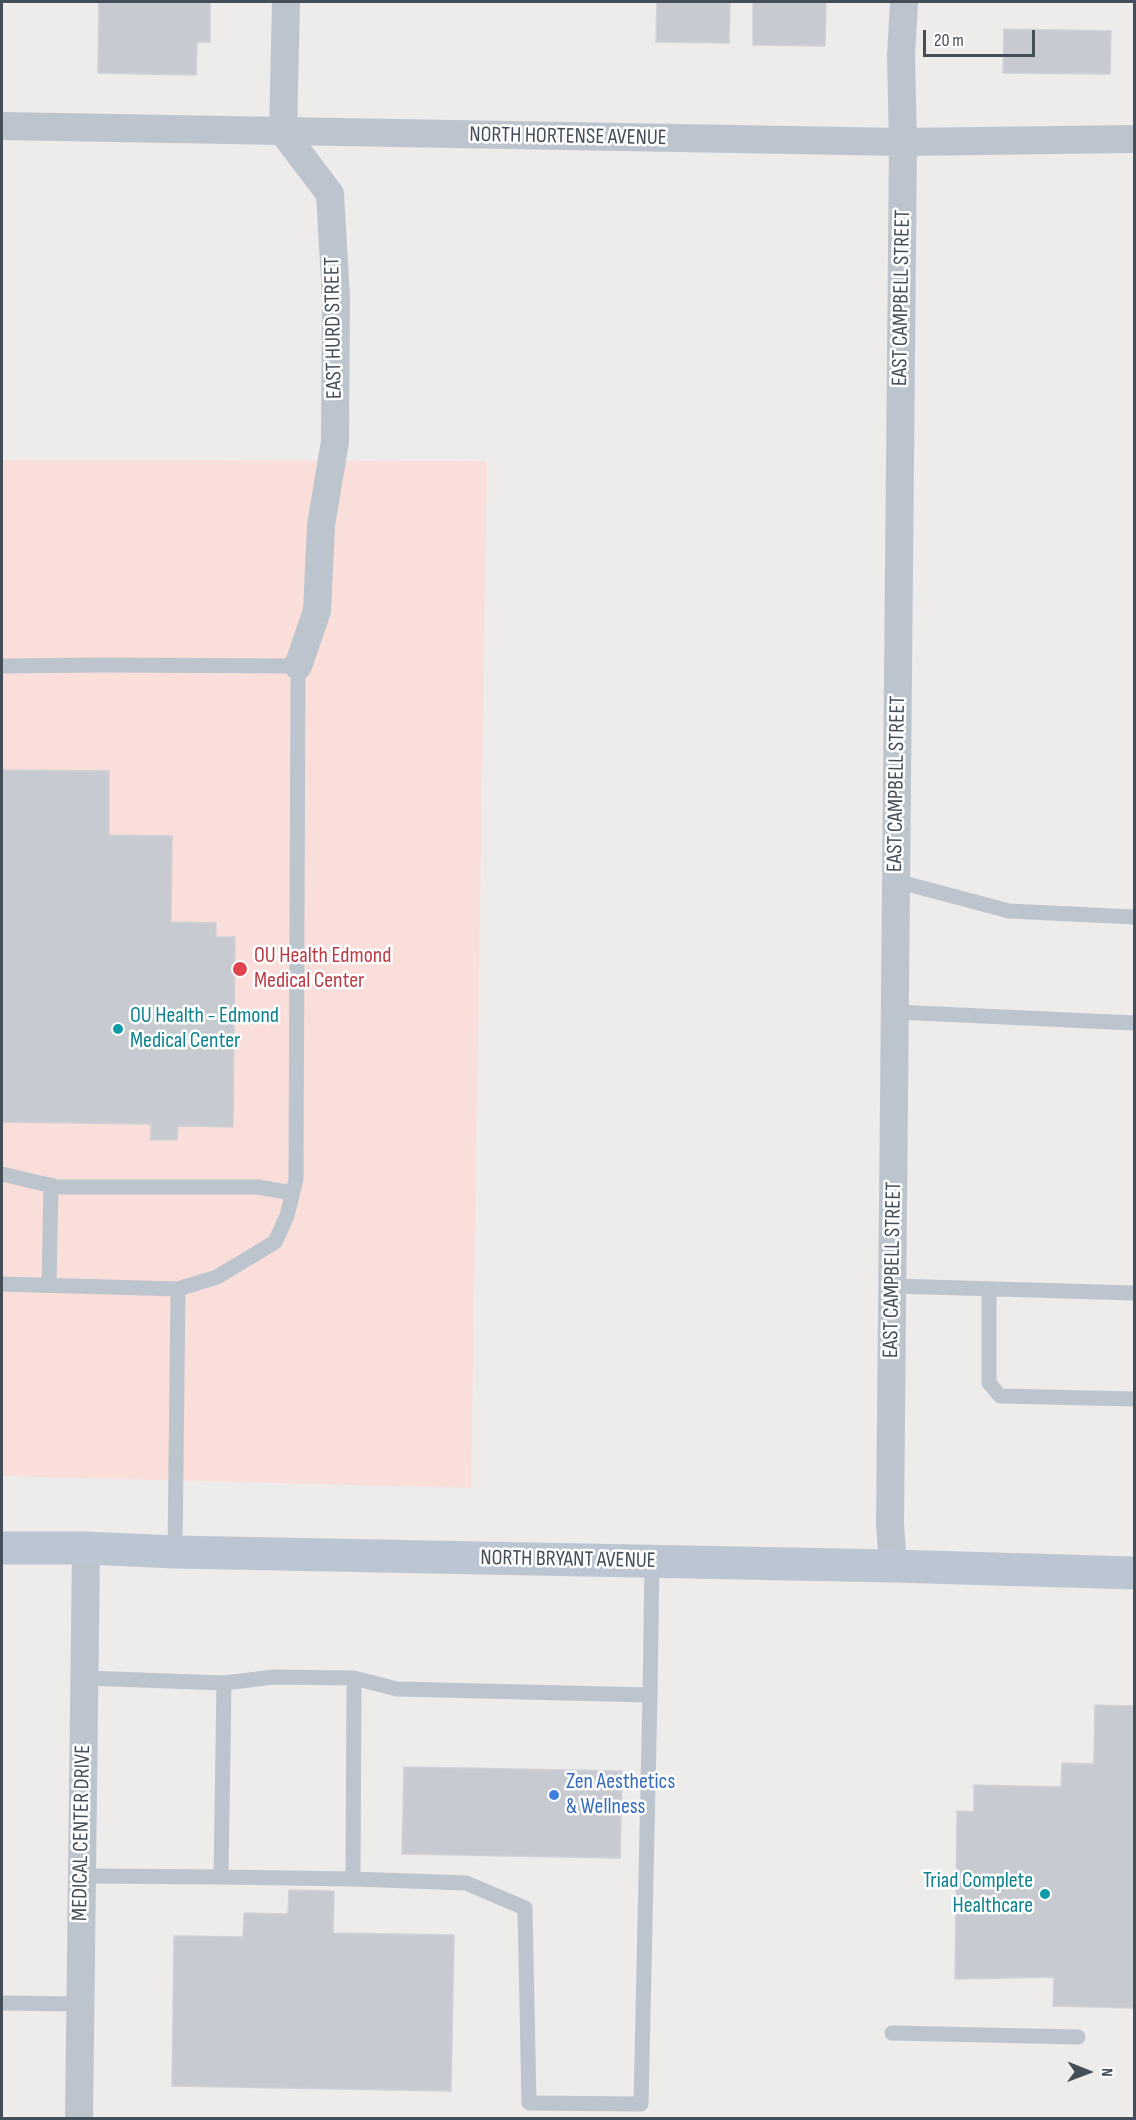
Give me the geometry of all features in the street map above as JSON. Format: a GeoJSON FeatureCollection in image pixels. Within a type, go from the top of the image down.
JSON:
{"type":"FeatureCollection","features":[{"type":"Feature","properties":{"kind":"main road","name":"NORTH BRYANT AVENUE"},"geometry":{"type":"LineString","coordinates":[[2,1548],[86,1548],[175,1552],[1134,1573]]}},
{"type":"Feature","properties":{"kind":"street"},"geometry":{"type":"LineString","coordinates":[[284,132],[286,2]]}},
{"type":"Feature","properties":{"kind":"street","name":"EAST CAMPBELL STREET"},"geometry":{"type":"LineString","coordinates":[[893,1566],[890,1524],[903,142],[901,56],[904,2]]}},
{"type":"Feature","properties":{"kind":"street","name":"NORTH HORTENSE AVENUE"},"geometry":{"type":"LineString","coordinates":[[2,126],[903,142],[1134,139]]}},
{"type":"Feature","properties":{"kind":"street","name":"EAST HURD STREET"},"geometry":{"type":"LineString","coordinates":[[284,132],[330,194],[336,298],[335,442],[321,525],[317,611],[298,666]]}},
{"type":"Feature","properties":{"kind":"street","name":"MEDICAL CENTER DRIVE"},"geometry":{"type":"LineString","coordinates":[[79,2118],[86,1548]]}},
{"type":"Feature","properties":{"kind":"lane"},"geometry":{"type":"LineString","coordinates":[[2,666],[102,664],[298,666],[296,1167],[287,1216],[275,1242],[217,1277],[178,1289],[2,1284]]}},
{"type":"Feature","properties":{"kind":"lane"},"geometry":{"type":"LineString","coordinates":[[896,881],[1010,910],[1134,916]]}},
{"type":"Feature","properties":{"kind":"lane"},"geometry":{"type":"LineString","coordinates":[[895,1012],[1134,1023]]}},
{"type":"Feature","properties":{"kind":"lane"},"geometry":{"type":"LineString","coordinates":[[2,1174],[51,1185],[258,1188],[292,1193]]}},
{"type":"Feature","properties":{"kind":"lane"},"geometry":{"type":"LineString","coordinates":[[49,1286],[51,1185]]}},
{"type":"Feature","properties":{"kind":"lane"},"geometry":{"type":"LineString","coordinates":[[893,1286],[1134,1293]]}},
{"type":"Feature","properties":{"kind":"lane"},"geometry":{"type":"LineString","coordinates":[[175,1552],[178,1289]]}},
{"type":"Feature","properties":{"kind":"lane"},"geometry":{"type":"LineString","coordinates":[[988,1289],[989,1383],[1000,1396],[1134,1399]]}},
{"type":"Feature","properties":{"kind":"lane"},"geometry":{"type":"LineString","coordinates":[[82,1876],[353,1879],[466,1883],[525,1908],[529,2103],[641,2104],[652,1561]]}},
{"type":"Feature","properties":{"kind":"lane"},"geometry":{"type":"LineString","coordinates":[[85,1678],[224,1683],[273,1677],[354,1678],[397,1689],[650,1695]]}},
{"type":"Feature","properties":{"kind":"lane"},"geometry":{"type":"LineString","coordinates":[[353,1879],[354,1678]]}},
{"type":"Feature","properties":{"kind":"lane"},"geometry":{"type":"LineString","coordinates":[[221,1877],[224,1683]]}},
{"type":"Feature","properties":{"kind":"lane"},"geometry":{"type":"LineString","coordinates":[[2,2002],[80,2004]]}},
{"type":"Feature","properties":{"kind":"lane"},"geometry":{"type":"LineString","coordinates":[[892,2033],[1078,2037]]}},
{"type":"Feature","properties":{"kind":"shaded area","name":"OU Health Edmond Medical Center"},"geometry":{"type":"Polygon","coordinates":[[[2,460],[487,461],[471,1488],[2,1476],[2,460]]]}},
{"type":"Feature","properties":{"kind":"building"},"geometry":{"type":"Polygon","coordinates":[[[99,2],[210,2],[210,42],[197,42],[196,75],[98,73],[99,2]]]}},
{"type":"Feature","properties":{"kind":"building"},"geometry":{"type":"Polygon","coordinates":[[[657,2],[730,2],[729,43],[656,42],[657,2]]]}},
{"type":"Feature","properties":{"kind":"building"},"geometry":{"type":"Polygon","coordinates":[[[753,2],[826,2],[825,46],[753,45],[753,2]]]}},
{"type":"Feature","properties":{"kind":"building"},"geometry":{"type":"Polygon","coordinates":[[[1004,29],[1111,31],[1110,74],[1003,73],[1004,29]]]}},
{"type":"Feature","properties":{"kind":"building","name":"OU Health - Edmond Medical Center"},"geometry":{"type":"Polygon","coordinates":[[[2,770],[109,771],[109,835],[172,836],[171,922],[216,923],[216,937],[235,937],[233,1127],[178,1126],[177,1140],[151,1140],[151,1124],[2,1122],[2,770]]]}},
{"type":"Feature","properties":{"kind":"building","name":"Triad Complete Healthcare"},"geometry":{"type":"Polygon","coordinates":[[[1095,1705],[1134,1706],[1134,2008],[1053,2006],[1054,1977],[955,1979],[957,1811],[974,1812],[974,1785],[1061,1787],[1062,1763],[1094,1764],[1095,1705]]]}},
{"type":"Feature","properties":{"kind":"building"},"geometry":{"type":"Polygon","coordinates":[[[404,1767],[622,1771],[620,1858],[402,1854],[404,1767]]]}},
{"type":"Feature","properties":{"kind":"building"},"geometry":{"type":"Polygon","coordinates":[[[289,1890],[334,1891],[333,1933],[454,1935],[451,2091],[172,2086],[174,1936],[243,1937],[244,1913],[288,1914],[289,1890]]]}},
{"type":"Feature","properties":{"kind":"place","name":"OU Health Edmond Medical Center"},"geometry":{"type":"Point","coordinates":[240,969]}},
{"type":"Feature","properties":{"kind":"place","name":"OU Health - Edmond Medical Center"},"geometry":{"type":"Point","coordinates":[118,1029]}},
{"type":"Feature","properties":{"kind":"place","name":"Zen Aesthetics & Wellness"},"geometry":{"type":"Point","coordinates":[554,1795]}},
{"type":"Feature","properties":{"kind":"place","name":"Triad Complete Healthcare"},"geometry":{"type":"Point","coordinates":[1045,1894]}}]}
